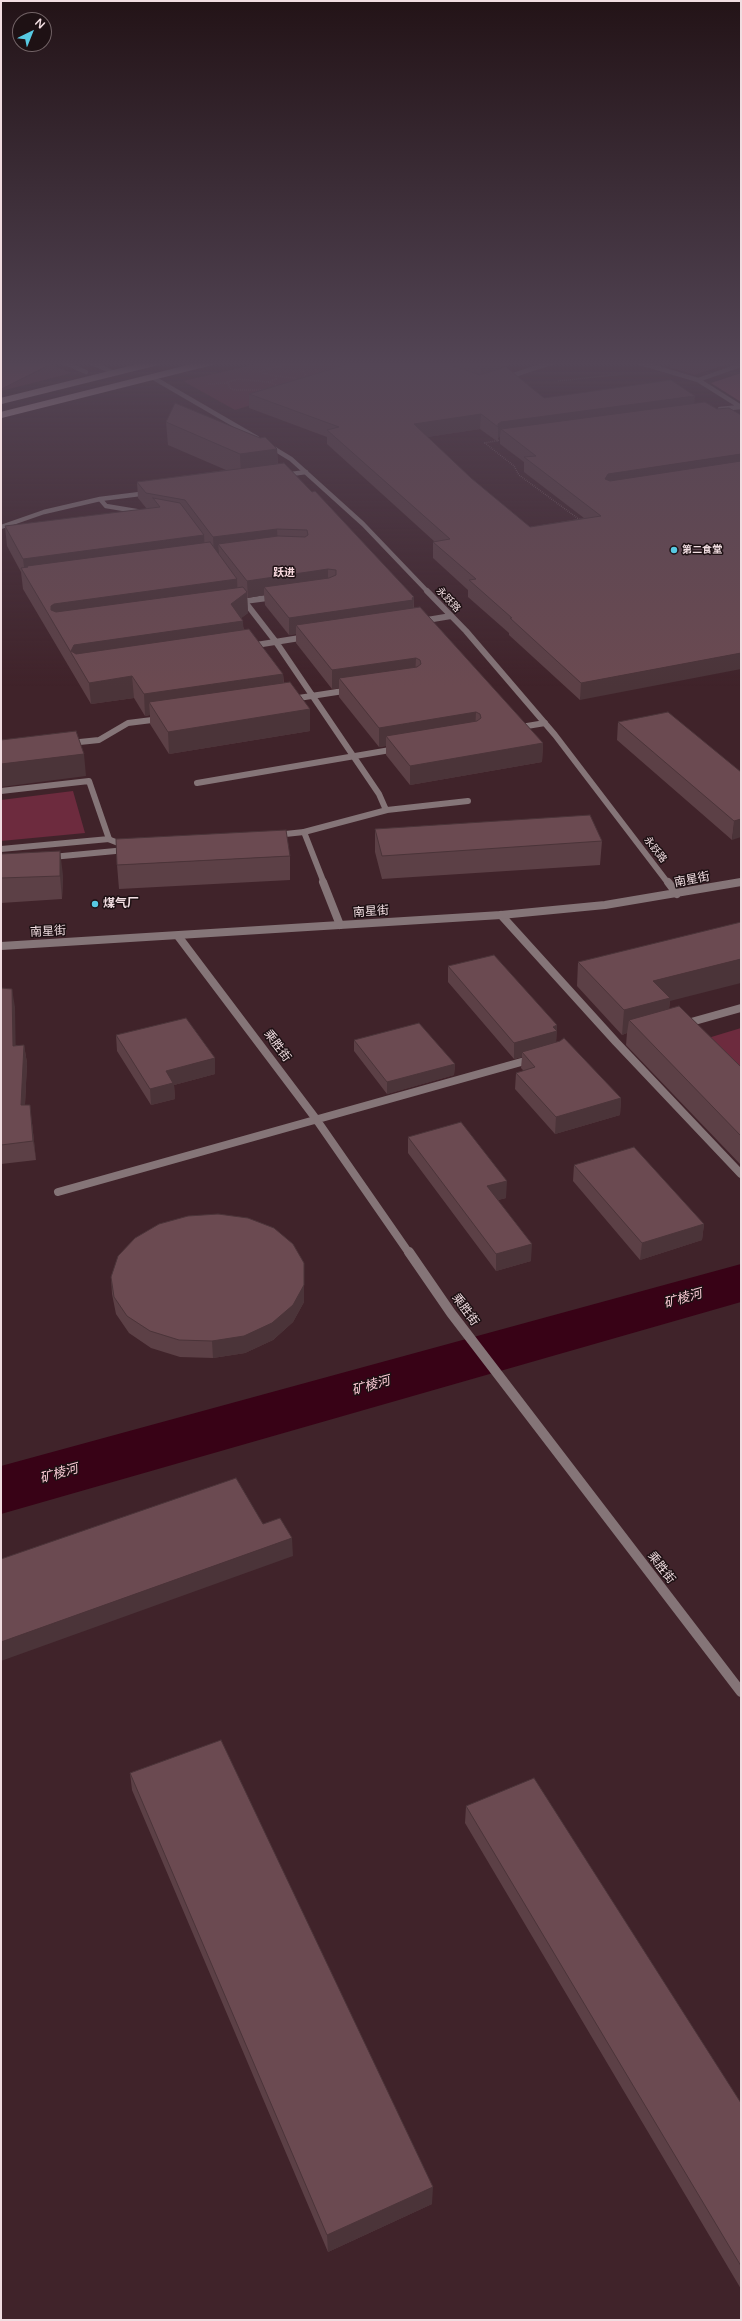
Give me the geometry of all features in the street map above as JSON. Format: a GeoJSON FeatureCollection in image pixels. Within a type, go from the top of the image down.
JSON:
{"type":"FeatureCollection","features":[{"type":"Feature","properties":{"kind":"street"},"geometry":{"type":"LineString","coordinates":[[274,476],[306,472]]}},
{"type":"Feature","properties":{"kind":"street","name":"永跃路"},"geometry":{"type":"LineString","coordinates":[[306,472],[363,524],[451,616],[545,723],[677,894]]}},
{"type":"Feature","properties":{"kind":"street"},"geometry":{"type":"LineString","coordinates":[[1,527],[44,512],[100,499],[155,492]]}},
{"type":"Feature","properties":{"kind":"street"},"geometry":{"type":"LineString","coordinates":[[100,499],[106,506],[145,512]]}},
{"type":"Feature","properties":{"kind":"street"},"geometry":{"type":"LineString","coordinates":[[240,595],[276,642],[313,696],[379,794],[386,810]]}},
{"type":"Feature","properties":{"kind":"street"},"geometry":{"type":"LineString","coordinates":[[229,603],[282,596]]}},
{"type":"Feature","properties":{"kind":"street"},"geometry":{"type":"LineString","coordinates":[[412,622],[451,616]]}},
{"type":"Feature","properties":{"kind":"street"},"geometry":{"type":"LineString","coordinates":[[246,646],[314,636]]}},
{"type":"Feature","properties":{"kind":"street"},"geometry":{"type":"LineString","coordinates":[[282,700],[357,689]]}},
{"type":"Feature","properties":{"kind":"street"},"geometry":{"type":"LineString","coordinates":[[62,744],[99,740],[128,724],[166,718]]}},
{"type":"Feature","properties":{"kind":"street"},"geometry":{"type":"LineString","coordinates":[[521,727],[545,723]]}},
{"type":"Feature","properties":{"kind":"street"},"geometry":{"type":"LineString","coordinates":[[197,783],[407,747]]}},
{"type":"Feature","properties":{"kind":"street"},"geometry":{"type":"LineString","coordinates":[[1,791],[89,781],[108,839]]}},
{"type":"Feature","properties":{"kind":"street"},"geometry":{"type":"LineString","coordinates":[[266,836],[304,832],[386,810],[468,801]]}},
{"type":"Feature","properties":{"kind":"street"},"geometry":{"type":"LineString","coordinates":[[304,832],[340,925]]}},
{"type":"Feature","properties":{"kind":"street"},"geometry":{"type":"LineString","coordinates":[[1,849],[108,839],[132,849],[47,858]]}},
{"type":"Feature","properties":{"kind":"street","name":"南星街"},"geometry":{"type":"LineString","coordinates":[[1,946],[502,915],[605,905],[741,882]]}},
{"type":"Feature","properties":{"kind":"street"},"geometry":{"type":"LineString","coordinates":[[502,915],[620,1041],[741,1174]]}},
{"type":"Feature","properties":{"kind":"street","name":"乘胜街"},"geometry":{"type":"LineString","coordinates":[[178,936],[316,1119],[451,1312],[528,1416],[741,1692]]}},
{"type":"Feature","properties":{"kind":"street"},"geometry":{"type":"LineString","coordinates":[[675,1026],[741,1008]]}},
{"type":"Feature","properties":{"kind":"street"},"geometry":{"type":"LineString","coordinates":[[58,1192],[543,1056]]}},
{"type":"Feature","properties":{"kind":"path"},"geometry":{"type":"LineString","coordinates":[[516,470],[519,475],[582,522]]}},
{"type":"Feature","properties":{"kind":"shaded area"},"geometry":{"type":"Polygon","coordinates":[[[73,791],[85,833],[1,841],[1,800],[73,791]]]}},
{"type":"Feature","properties":{"kind":"shaded area"},"geometry":{"type":"Polygon","coordinates":[[[741,1028],[741,1070],[708,1038],[741,1028]]]}},
{"type":"Feature","properties":{"kind":"building"},"geometry":{"type":"Polygon","coordinates":[[[227,470],[291,470],[312,492],[315,491],[414,597],[412,598],[413,600],[289,618],[264,587],[329,578],[336,575],[336,570],[328,569],[247,581],[218,544],[278,536],[305,537],[308,535],[307,530],[277,529],[213,537],[185,500],[146,493],[137,482],[227,470]]]}},
{"type":"Feature","properties":{"kind":"building"},"geometry":{"type":"Polygon","coordinates":[[[372,470],[463,470],[530,527],[601,516],[541,470],[633,470],[608,474],[605,479],[610,481],[680,470],[741,470],[741,653],[581,683],[469,580],[476,579],[433,542],[450,539],[372,470]]]}},
{"type":"Feature","properties":{"kind":"building"},"geometry":{"type":"Polygon","coordinates":[[[153,498],[180,503],[204,535],[23,559],[5,526],[160,507],[153,498]]]}},
{"type":"Feature","properties":{"kind":"building"},"geometry":{"type":"Polygon","coordinates":[[[210,542],[237,579],[54,604],[51,606],[51,610],[56,612],[243,587],[247,592],[231,604],[243,621],[74,645],[71,651],[76,654],[249,629],[283,674],[144,694],[132,676],[89,683],[21,568],[28,567],[27,566],[210,542]]]}},
{"type":"Feature","properties":{"kind":"building"},"geometry":{"type":"Polygon","coordinates":[[[420,607],[543,743],[410,766],[386,736],[477,721],[481,718],[480,714],[476,712],[379,728],[339,678],[417,667],[421,664],[420,660],[416,658],[332,670],[296,625],[420,607]]]}},
{"type":"Feature","properties":{"kind":"building"},"geometry":{"type":"Polygon","coordinates":[[[290,682],[310,709],[168,732],[149,702],[290,682]]]}},
{"type":"Feature","properties":{"kind":"building"},"geometry":{"type":"Polygon","coordinates":[[[668,712],[741,772],[741,819],[734,821],[618,722],[668,712]]]}},
{"type":"Feature","properties":{"kind":"building"},"geometry":{"type":"Polygon","coordinates":[[[76,731],[84,754],[1,764],[1,740],[76,731]]]}},
{"type":"Feature","properties":{"kind":"building"},"geometry":{"type":"Polygon","coordinates":[[[590,815],[602,841],[382,856],[375,829],[590,815]]]}},
{"type":"Feature","properties":{"kind":"building"},"geometry":{"type":"Polygon","coordinates":[[[286,830],[290,856],[117,865],[116,839],[286,830]]]}},
{"type":"Feature","properties":{"kind":"building"},"geometry":{"type":"Polygon","coordinates":[[[60,851],[60,876],[1,878],[1,854],[60,851]]]}},
{"type":"Feature","properties":{"kind":"building"},"geometry":{"type":"Polygon","coordinates":[[[741,922],[741,959],[653,981],[670,998],[624,1010],[578,962],[741,922]]]}},
{"type":"Feature","properties":{"kind":"building"},"geometry":{"type":"Polygon","coordinates":[[[494,955],[557,1025],[553,1027],[557,1031],[514,1043],[448,966],[494,955]]]}},
{"type":"Feature","properties":{"kind":"building"},"geometry":{"type":"Polygon","coordinates":[[[1,988],[12,989],[13,1046],[24,1045],[21,1105],[30,1105],[33,1141],[1,1145],[1,988]]]}},
{"type":"Feature","properties":{"kind":"building"},"geometry":{"type":"Polygon","coordinates":[[[679,1006],[741,1067],[741,1136],[629,1020],[679,1006]]]}},
{"type":"Feature","properties":{"kind":"building"},"geometry":{"type":"Polygon","coordinates":[[[186,1018],[215,1058],[166,1071],[173,1083],[150,1089],[116,1035],[186,1018]]]}},
{"type":"Feature","properties":{"kind":"building"},"geometry":{"type":"Polygon","coordinates":[[[419,1023],[455,1064],[387,1082],[354,1040],[419,1023]]]}},
{"type":"Feature","properties":{"kind":"building"},"geometry":{"type":"Polygon","coordinates":[[[564,1038],[621,1098],[556,1117],[516,1073],[535,1067],[522,1052],[560,1041],[564,1038]]]}},
{"type":"Feature","properties":{"kind":"building"},"geometry":{"type":"Polygon","coordinates":[[[461,1122],[507,1181],[487,1186],[532,1244],[496,1254],[408,1137],[461,1122]]]}},
{"type":"Feature","properties":{"kind":"building"},"geometry":{"type":"Polygon","coordinates":[[[634,1147],[704,1224],[642,1243],[574,1165],[634,1147]]]}},
{"type":"Feature","properties":{"kind":"building"},"geometry":{"type":"Polygon","coordinates":[[[218,1214],[248,1218],[274,1228],[293,1244],[304,1263],[304,1285],[293,1305],[272,1323],[244,1336],[212,1341],[179,1340],[150,1331],[127,1316],[114,1297],[111,1277],[118,1256],[135,1238],[159,1224],[188,1216],[218,1214]]]}},
{"type":"Feature","properties":{"kind":"building"},"geometry":{"type":"Polygon","coordinates":[[[236,1478],[263,1524],[280,1518],[292,1538],[1,1642],[1,1559],[236,1478]]]}},
{"type":"Feature","properties":{"kind":"building"},"geometry":{"type":"Polygon","coordinates":[[[221,1740],[433,2187],[327,2235],[130,1773],[221,1740]]]}},
{"type":"Feature","properties":{"kind":"building"},"geometry":{"type":"Polygon","coordinates":[[[534,1778],[741,2103],[741,2266],[466,1806],[534,1778]]]}},
{"type":"Feature","properties":{"kind":"waterway","name":"矿棱河"},"geometry":{"type":"LineString","coordinates":[[1,1490],[741,1283]]}},
{"type":"Feature","properties":{"kind":"place","name":"第二食堂"},"geometry":{"type":"Point","coordinates":[674,550]}},
{"type":"Feature","properties":{"kind":"place","name":"煤气厂"},"geometry":{"type":"Point","coordinates":[95,904]}},
{"type":"Feature","properties":{"kind":"district","name":"跃进"},"geometry":{"type":"Point","coordinates":[284,573]}}]}
